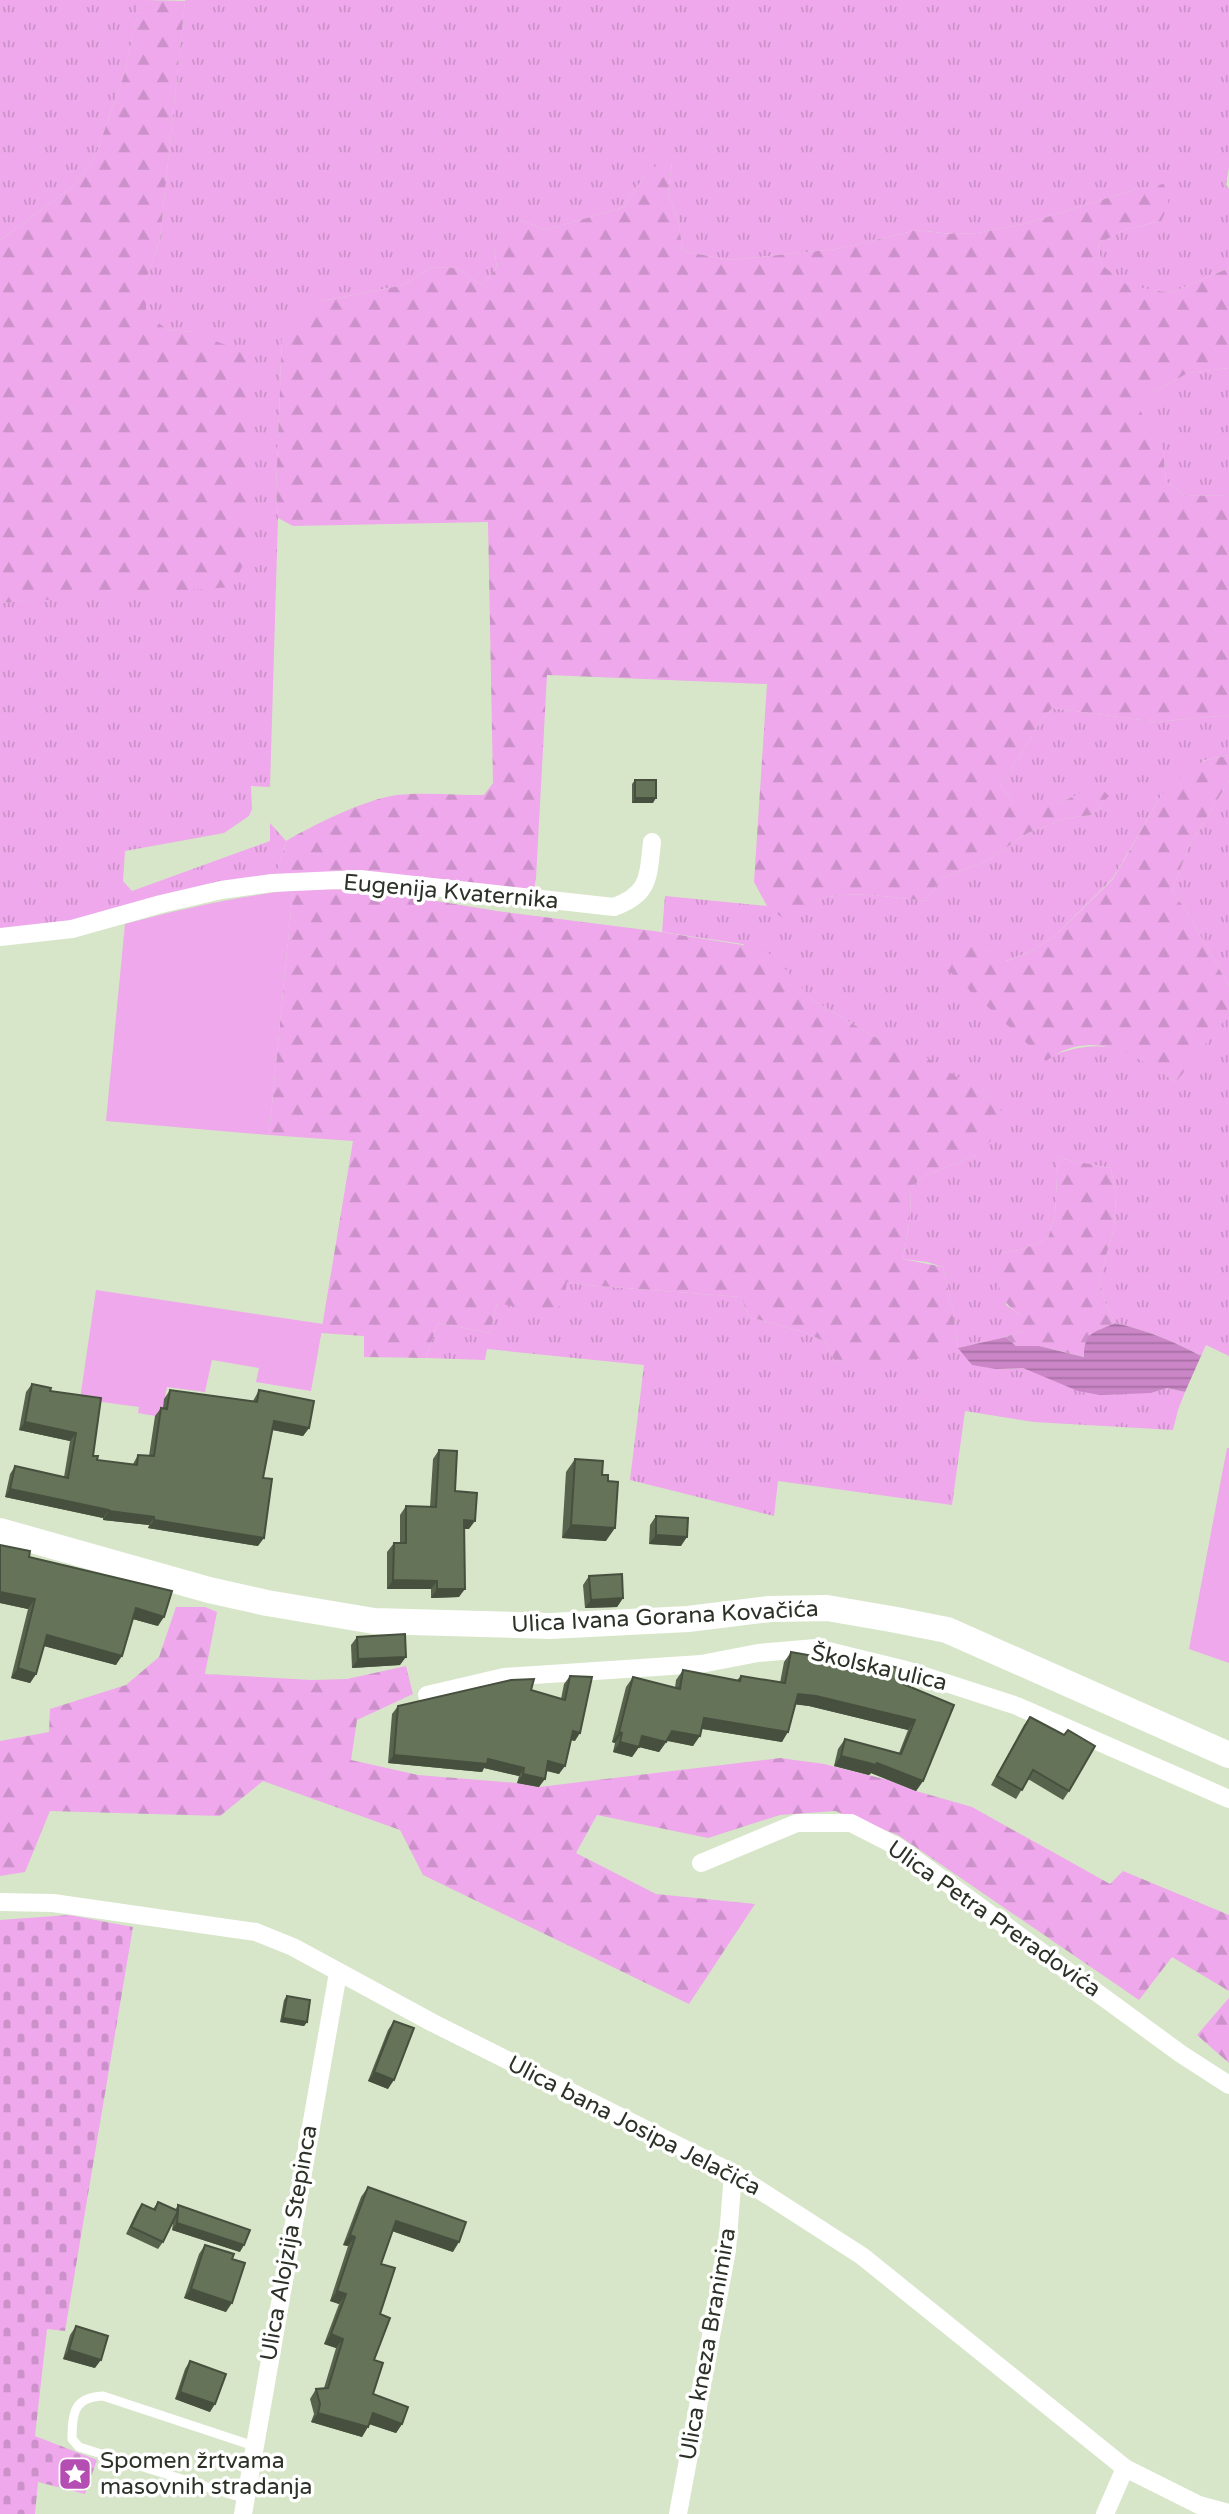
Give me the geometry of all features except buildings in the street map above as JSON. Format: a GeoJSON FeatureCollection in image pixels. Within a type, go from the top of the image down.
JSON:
{"type":"FeatureCollection","features":[{"type":"Feature","properties":{"kind":"main road","name":"Ulica Ivana Gorana Kovačića"},"geometry":{"type":"LineString","coordinates":[[0,1531],[209,1590],[374,1621],[490,1626],[587,1625],[688,1619],[769,1609],[827,1608],[891,1619],[947,1630],[1229,1755]]}},
{"type":"Feature","properties":{"kind":"street","name":"Eugenija Kvaternika"},"geometry":{"type":"LineString","coordinates":[[0,937],[72,929],[173,901],[221,890],[272,883],[360,879],[614,907],[633,901],[643,890],[652,842]]}},
{"type":"Feature","properties":{"kind":"street","name":"Školska ulica"},"geometry":{"type":"LineString","coordinates":[[427,1695],[504,1677],[701,1664],[758,1653],[816,1648],[906,1670],[1017,1706],[1229,1799]]}},
{"type":"Feature","properties":{"kind":"street","name":"Ulica Petra Preradovića"},"geometry":{"type":"LineString","coordinates":[[701,1863],[797,1823],[850,1823],[898,1847],[1181,2054],[1229,2085]]}},
{"type":"Feature","properties":{"kind":"street","name":"Ulica bana Josipa Jelačića"},"geometry":{"type":"LineString","coordinates":[[0,1902],[53,1903],[256,1932],[293,1947],[338,1973],[733,2173],[862,2256],[1125,2468],[1199,2505],[1229,2513]]}},
{"type":"Feature","properties":{"kind":"street","name":"Ulica Alojzija Stepinca"},"geometry":{"type":"LineString","coordinates":[[244,2506],[338,1973]]}},
{"type":"Feature","properties":{"kind":"street","name":"Ulica kneza Branimira"},"geometry":{"type":"LineString","coordinates":[[678,2514],[727,2250],[733,2173]]}},
{"type":"Feature","properties":{"kind":"street"},"geometry":{"type":"LineString","coordinates":[[1105,2514],[1125,2468]]}},
{"type":"Feature","properties":{"kind":"lane"},"geometry":{"type":"LineString","coordinates":[[244,2506],[79,2447],[72,2439],[72,2426],[80,2402],[89,2397],[103,2396],[254,2446]]}},
{"type":"Feature","properties":{"kind":"green space"},"geometry":{"type":"Polygon","coordinates":[[[0,0],[146,0],[139,7],[125,72],[96,154],[76,184],[0,240],[0,0]]]}},
{"type":"Feature","properties":{"kind":"green space"},"geometry":{"type":"Polygon","coordinates":[[[146,0],[185,1],[160,239],[146,280],[146,314],[168,330],[192,332],[249,354],[250,551],[232,587],[0,603],[0,240],[76,184],[96,154],[125,72],[139,6],[146,0]]]}},
{"type":"Feature","properties":{"kind":"green space"},"geometry":{"type":"Polygon","coordinates":[[[185,0],[1229,0],[1229,167],[1226,185],[1229,189],[1229,268],[1170,293],[1127,286],[1102,265],[1098,244],[1126,229],[1161,221],[1136,189],[1028,223],[977,233],[951,234],[917,230],[837,249],[729,260],[683,251],[678,220],[668,193],[672,163],[645,175],[624,207],[546,230],[521,220],[494,249],[497,267],[482,285],[457,268],[431,267],[404,285],[322,301],[282,334],[270,787],[251,786],[252,809],[249,816],[224,833],[125,851],[123,881],[132,891],[270,841],[270,823],[286,841],[276,875],[55,928],[0,933],[0,603],[37,600],[192,332],[168,330],[146,315],[146,280],[160,239],[185,0]]]}},
{"type":"Feature","properties":{"kind":"green space"},"geometry":{"type":"Polygon","coordinates":[[[663,160],[672,163],[668,193],[678,220],[683,251],[729,260],[837,249],[917,230],[950,234],[977,233],[1028,223],[1136,189],[1164,184],[1169,205],[1161,221],[1126,229],[1098,244],[1102,265],[1127,285],[1170,293],[1229,268],[1229,368],[1188,373],[1137,405],[1163,451],[1166,481],[1185,496],[1229,495],[1229,715],[1156,722],[1052,708],[1042,719],[1001,786],[1014,804],[1057,804],[1098,785],[1109,796],[1092,815],[1067,818],[1028,833],[985,862],[942,878],[925,901],[874,895],[836,896],[814,902],[785,920],[767,906],[754,882],[767,684],[547,675],[533,895],[276,875],[286,841],[340,814],[384,797],[397,795],[484,795],[493,783],[488,522],[293,526],[278,518],[276,491],[282,334],[291,315],[322,301],[404,285],[431,267],[457,268],[482,285],[497,267],[494,249],[499,230],[521,220],[546,230],[624,207],[645,175],[663,160]]]}},
{"type":"Feature","properties":{"kind":"green space"},"geometry":{"type":"Polygon","coordinates":[[[1229,368],[1229,495],[1185,496],[1166,481],[1163,451],[1136,405],[1188,373],[1229,368]]]}},
{"type":"Feature","properties":{"kind":"green space"},"geometry":{"type":"Polygon","coordinates":[[[1052,708],[1156,722],[1229,715],[1229,755],[1205,760],[1161,796],[1113,878],[1058,933],[1034,950],[1006,961],[984,949],[1054,1055],[1090,1047],[1119,1050],[1145,1062],[1176,1082],[1229,1011],[1229,1356],[1206,1345],[1201,1356],[1159,1336],[1115,1323],[1099,1280],[1114,1228],[1116,1195],[1111,1168],[1058,1158],[1055,1215],[1048,1238],[1023,1249],[1003,1253],[1006,1305],[1022,1316],[1022,1330],[1006,1337],[959,1348],[996,1369],[1023,1368],[1037,1373],[1151,1393],[1167,1388],[1185,1392],[1173,1430],[1034,1422],[965,1411],[952,1505],[778,1481],[774,1516],[630,1480],[644,1365],[487,1349],[485,1360],[426,1358],[438,1323],[490,1333],[497,1303],[567,1282],[741,1297],[749,1317],[804,1332],[826,1342],[835,1362],[958,1348],[943,1267],[903,1259],[910,1217],[911,1187],[924,1176],[977,1155],[991,1099],[929,1060],[873,1036],[813,1000],[795,982],[743,944],[662,932],[665,896],[767,906],[785,919],[814,902],[836,896],[874,895],[925,901],[942,878],[985,862],[1028,833],[1067,818],[1092,815],[1108,797],[1097,786],[1057,804],[1014,804],[1001,786],[1042,719],[1052,708]]]}},
{"type":"Feature","properties":{"kind":"green space"},"geometry":{"type":"Polygon","coordinates":[[[1229,755],[1229,781],[1189,846],[1172,891],[1229,986],[1229,1011],[1223,1022],[1176,1082],[1129,1055],[1097,1045],[1063,1051],[1046,1061],[949,971],[948,961],[964,943],[984,949],[1007,961],[1034,950],[1058,933],[1113,879],[1161,796],[1181,776],[1206,760],[1229,755]]]}},
{"type":"Feature","properties":{"kind":"green space"},"geometry":{"type":"Polygon","coordinates":[[[1229,781],[1229,986],[1172,891],[1189,846],[1229,781]]]}},
{"type":"Feature","properties":{"kind":"green space"},"geometry":{"type":"Polygon","coordinates":[[[293,890],[382,892],[762,948],[777,960],[813,1000],[873,1036],[929,1059],[991,1099],[1003,1113],[996,1135],[977,1155],[924,1176],[911,1187],[910,1217],[903,1259],[943,1267],[958,1348],[917,1359],[835,1362],[826,1342],[804,1332],[749,1317],[741,1297],[567,1282],[563,1304],[547,1313],[497,1303],[490,1333],[438,1323],[426,1358],[364,1357],[364,1336],[321,1333],[353,1141],[269,1135],[293,890]]]}},
{"type":"Feature","properties":{"kind":"green space"},"geometry":{"type":"Polygon","coordinates":[[[293,890],[269,1135],[106,1121],[125,924],[209,904],[293,890]]]}},
{"type":"Feature","properties":{"kind":"green space"},"geometry":{"type":"Polygon","coordinates":[[[1058,1158],[1111,1168],[1116,1195],[1114,1228],[1099,1280],[1115,1323],[1091,1334],[1085,1357],[1039,1346],[1016,1346],[1006,1337],[1022,1330],[1022,1316],[1008,1305],[998,1282],[996,1264],[1003,1253],[1023,1249],[1048,1238],[1055,1215],[1058,1158]]]}},
{"type":"Feature","properties":{"kind":"green space"},"geometry":{"type":"Polygon","coordinates":[[[96,1290],[323,1324],[311,1391],[256,1382],[259,1368],[212,1360],[205,1392],[167,1387],[161,1417],[138,1413],[139,1407],[80,1399],[96,1290]]]}},
{"type":"Feature","properties":{"kind":"green space"},"geometry":{"type":"Polygon","coordinates":[[[1229,1448],[1229,1663],[1189,1649],[1229,1448]]]}},
{"type":"Feature","properties":{"kind":"green space"},"geometry":{"type":"Polygon","coordinates":[[[176,1607],[205,1607],[217,1612],[205,1674],[312,1680],[347,1679],[406,1666],[413,1694],[357,1720],[351,1760],[418,1775],[539,1787],[780,1758],[824,1764],[888,1780],[972,1807],[1110,1884],[1123,1871],[1229,1915],[1229,1991],[1172,1957],[1139,2000],[898,1835],[835,1811],[780,1815],[708,1838],[597,1815],[576,1853],[656,1894],[755,1904],[689,2004],[423,1875],[400,1830],[263,1781],[220,1816],[50,1811],[25,1872],[0,1876],[0,1741],[49,1732],[50,1709],[126,1685],[159,1657],[176,1607]]]}},
{"type":"Feature","properties":{"kind":"green space"},"geometry":{"type":"Polygon","coordinates":[[[69,1915],[133,1927],[65,2331],[47,2329],[35,2436],[97,2460],[85,2494],[38,2482],[35,2514],[0,2514],[0,1920],[69,1915]]]}},
{"type":"Feature","properties":{"kind":"green space"},"geometry":{"type":"Polygon","coordinates":[[[1229,1998],[1229,2063],[1197,2035],[1229,1998]]]}},
{"type":"Feature","properties":{"kind":"shaded area"},"geometry":{"type":"Polygon","coordinates":[[[1115,1323],[1159,1336],[1201,1356],[1185,1392],[1167,1388],[1151,1393],[1100,1395],[1078,1391],[1023,1368],[996,1369],[972,1365],[958,1348],[1006,1337],[1016,1346],[1039,1346],[1084,1357],[1088,1337],[1115,1323]]]}},
{"type":"Feature","properties":{"kind":"place","name":"Spomen žrtvama masovnih stradanja"},"geometry":{"type":"Point","coordinates":[75,2474]}}]}
